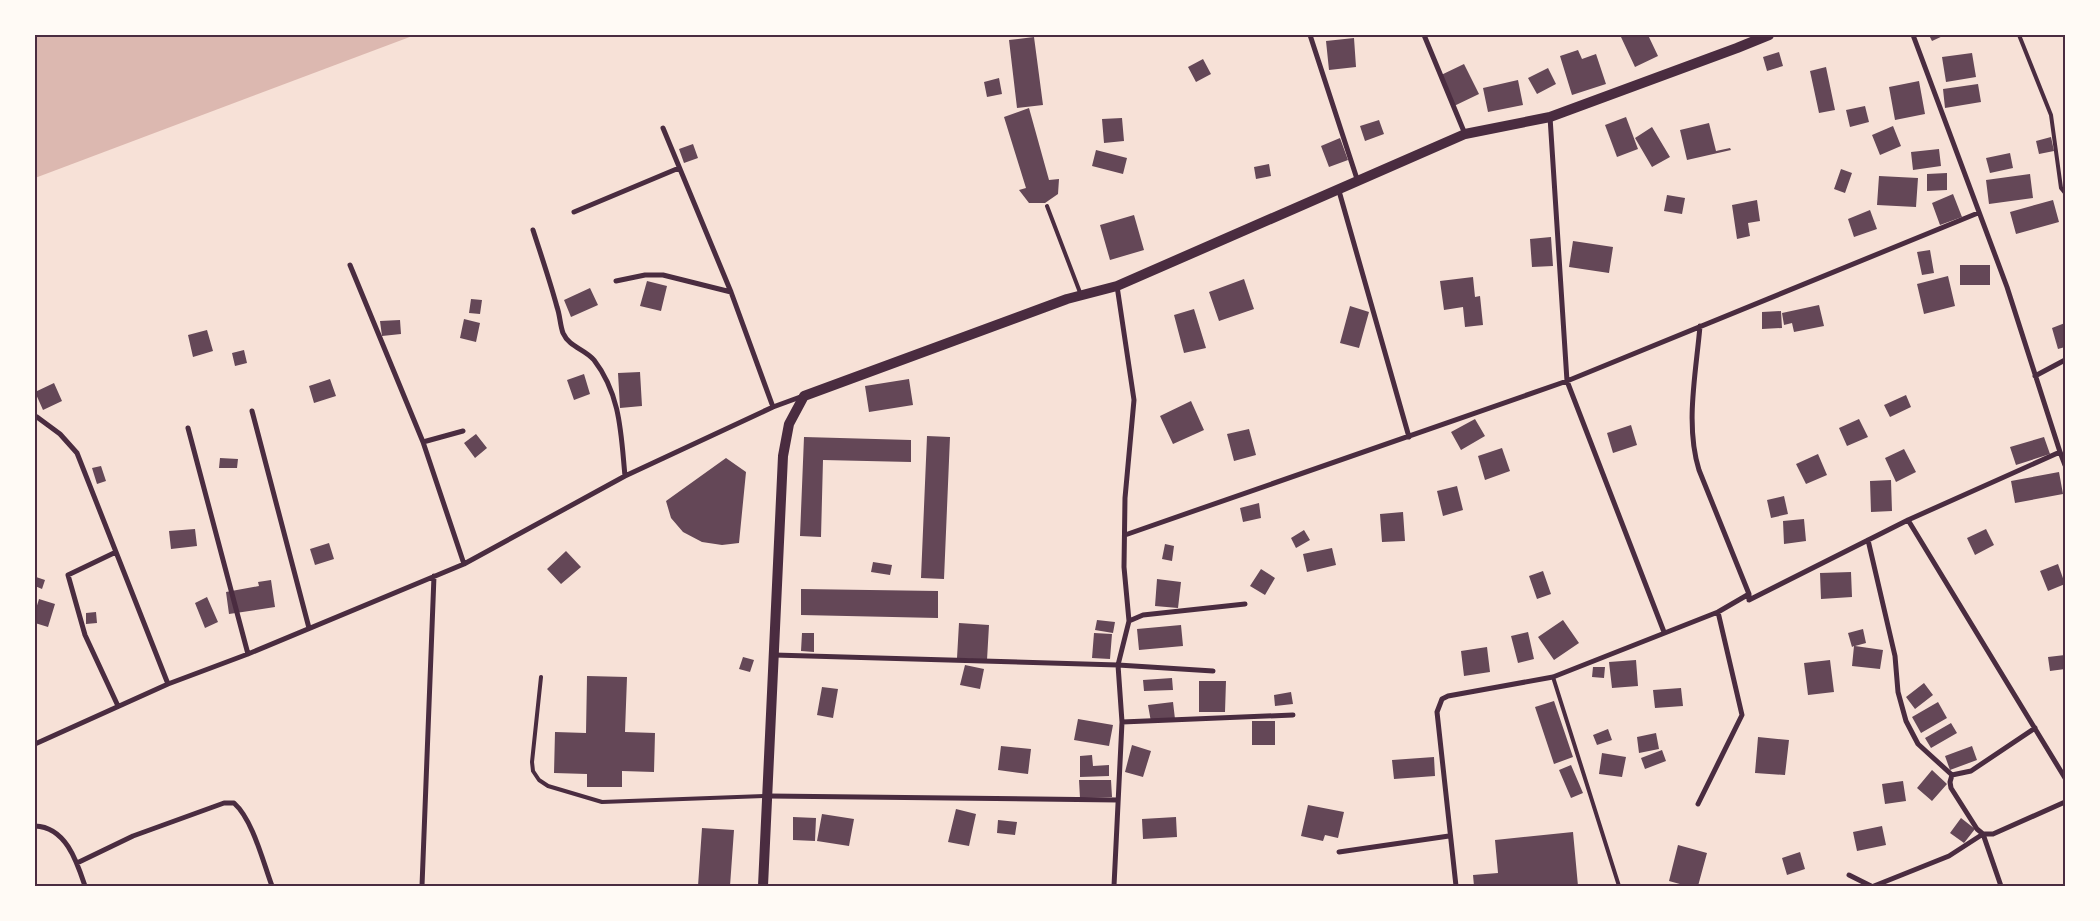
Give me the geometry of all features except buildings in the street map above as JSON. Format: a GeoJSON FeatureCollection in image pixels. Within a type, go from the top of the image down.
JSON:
{"type":"FeatureCollection","features":[{"type":"Feature","properties":{"kind":"main road"},"geometry":{"type":"LineString","coordinates":[[763,886],[769,796],[784,456],[790,424],[804,396],[1081,296],[1117,286],[1339,191],[1466,134],[1550,117],[1769,35]]}},
{"type":"Feature","properties":{"kind":"street"},"geometry":{"type":"LineString","coordinates":[[1310,35],[1358,182]]}},
{"type":"Feature","properties":{"kind":"street"},"geometry":{"type":"LineString","coordinates":[[1424,35],[1466,134]]}},
{"type":"Feature","properties":{"kind":"street"},"geometry":{"type":"LineString","coordinates":[[1913,35],[2007,288],[2065,465]]}},
{"type":"Feature","properties":{"kind":"street"},"geometry":{"type":"LineString","coordinates":[[1550,117],[1567,382],[1664,632]]}},
{"type":"Feature","properties":{"kind":"street"},"geometry":{"type":"LineString","coordinates":[[662,128],[731,292],[773,407]]}},
{"type":"Feature","properties":{"kind":"street"},"geometry":{"type":"LineString","coordinates":[[574,212],[679,168]]}},
{"type":"Feature","properties":{"kind":"street"},"geometry":{"type":"LineString","coordinates":[[1339,191],[1409,437]]}},
{"type":"Feature","properties":{"kind":"street"},"geometry":{"type":"LineString","coordinates":[[1125,535],[1567,382],[1978,213]]}},
{"type":"Feature","properties":{"kind":"street"},"geometry":{"type":"LineString","coordinates":[[533,230],[563,332],[571,344],[589,354],[607,381],[615,399],[625,476]]}},
{"type":"Feature","properties":{"kind":"street"},"geometry":{"type":"LineString","coordinates":[[350,265],[423,442],[464,564]]}},
{"type":"Feature","properties":{"kind":"street"},"geometry":{"type":"LineString","coordinates":[[616,281],[645,274],[663,275],[731,292]]}},
{"type":"Feature","properties":{"kind":"street"},"geometry":{"type":"LineString","coordinates":[[1114,886],[1122,722],[1118,665],[1128,621],[1124,567],[1125,498],[1134,400],[1117,286]]}},
{"type":"Feature","properties":{"kind":"street"},"geometry":{"type":"LineString","coordinates":[[1700,326],[1692,434],[1693,452],[1750,594],[1748,600],[1908,520],[2060,452]]}},
{"type":"Feature","properties":{"kind":"street"},"geometry":{"type":"LineString","coordinates":[[2035,376],[2065,360]]}},
{"type":"Feature","properties":{"kind":"street"},"geometry":{"type":"LineString","coordinates":[[35,744],[168,684],[248,654],[464,564],[625,476],[773,407],[804,396]]}},
{"type":"Feature","properties":{"kind":"street"},"geometry":{"type":"LineString","coordinates":[[252,411],[309,628]]}},
{"type":"Feature","properties":{"kind":"street"},"geometry":{"type":"LineString","coordinates":[[37,417],[60,434],[77,453],[168,684]]}},
{"type":"Feature","properties":{"kind":"street"},"geometry":{"type":"LineString","coordinates":[[188,428],[248,654]]}},
{"type":"Feature","properties":{"kind":"street"},"geometry":{"type":"LineString","coordinates":[[423,442],[463,431]]}},
{"type":"Feature","properties":{"kind":"street"},"geometry":{"type":"LineString","coordinates":[[1908,520],[2065,778]]}},
{"type":"Feature","properties":{"kind":"street"},"geometry":{"type":"LineString","coordinates":[[1868,540],[1893,647],[1898,692],[1906,722],[1918,744],[1952,775]]}},
{"type":"Feature","properties":{"kind":"street"},"geometry":{"type":"LineString","coordinates":[[116,552],[68,575],[85,635],[118,706]]}},
{"type":"Feature","properties":{"kind":"street"},"geometry":{"type":"LineString","coordinates":[[422,886],[434,576]]}},
{"type":"Feature","properties":{"kind":"street"},"geometry":{"type":"LineString","coordinates":[[1456,886],[1449,836],[1437,712],[1442,699],[1448,696],[1553,677],[1718,612],[1750,594]]}},
{"type":"Feature","properties":{"kind":"street"},"geometry":{"type":"LineString","coordinates":[[1128,621],[1143,615],[1245,604]]}},
{"type":"Feature","properties":{"kind":"street"},"geometry":{"type":"LineString","coordinates":[[1698,804],[1742,715],[1718,612]]}},
{"type":"Feature","properties":{"kind":"street"},"geometry":{"type":"LineString","coordinates":[[774,655],[1118,665],[1213,671]]}},
{"type":"Feature","properties":{"kind":"street"},"geometry":{"type":"LineString","coordinates":[[1122,722],[1293,715]]}},
{"type":"Feature","properties":{"kind":"street"},"geometry":{"type":"LineString","coordinates":[[1952,775],[1971,770],[2035,728]]}},
{"type":"Feature","properties":{"kind":"street"},"geometry":{"type":"LineString","coordinates":[[1952,775],[1951,788],[1977,829],[1983,834],[2001,886]]}},
{"type":"Feature","properties":{"kind":"street"},"geometry":{"type":"LineString","coordinates":[[769,796],[1118,800]]}},
{"type":"Feature","properties":{"kind":"street"},"geometry":{"type":"LineString","coordinates":[[1849,875],[1873,886],[1949,856],[1983,834],[1993,834],[2065,802]]}},
{"type":"Feature","properties":{"kind":"street"},"geometry":{"type":"LineString","coordinates":[[77,863],[133,836],[224,803],[234,803],[242,810],[248,823],[272,886]]}},
{"type":"Feature","properties":{"kind":"street"},"geometry":{"type":"LineString","coordinates":[[35,826],[57,833],[68,846],[77,863],[85,886]]}},
{"type":"Feature","properties":{"kind":"street"},"geometry":{"type":"LineString","coordinates":[[1339,852],[1449,836]]}},
{"type":"Feature","properties":{"kind":"lane"},"geometry":{"type":"LineString","coordinates":[[2019,35],[2051,115],[2062,188],[2065,193]]}},
{"type":"Feature","properties":{"kind":"lane"},"geometry":{"type":"LineString","coordinates":[[1047,206],[1081,296]]}},
{"type":"Feature","properties":{"kind":"lane"},"geometry":{"type":"LineString","coordinates":[[541,677],[532,762],[533,771],[539,780],[548,786],[602,802],[769,796]]}},
{"type":"Feature","properties":{"kind":"lane"},"geometry":{"type":"LineString","coordinates":[[1553,677],[1619,886]]}},
{"type":"Feature","properties":{"kind":"shaded area"},"geometry":{"type":"Polygon","coordinates":[[[35,35],[415,35],[35,178],[35,35]]]}}]}
